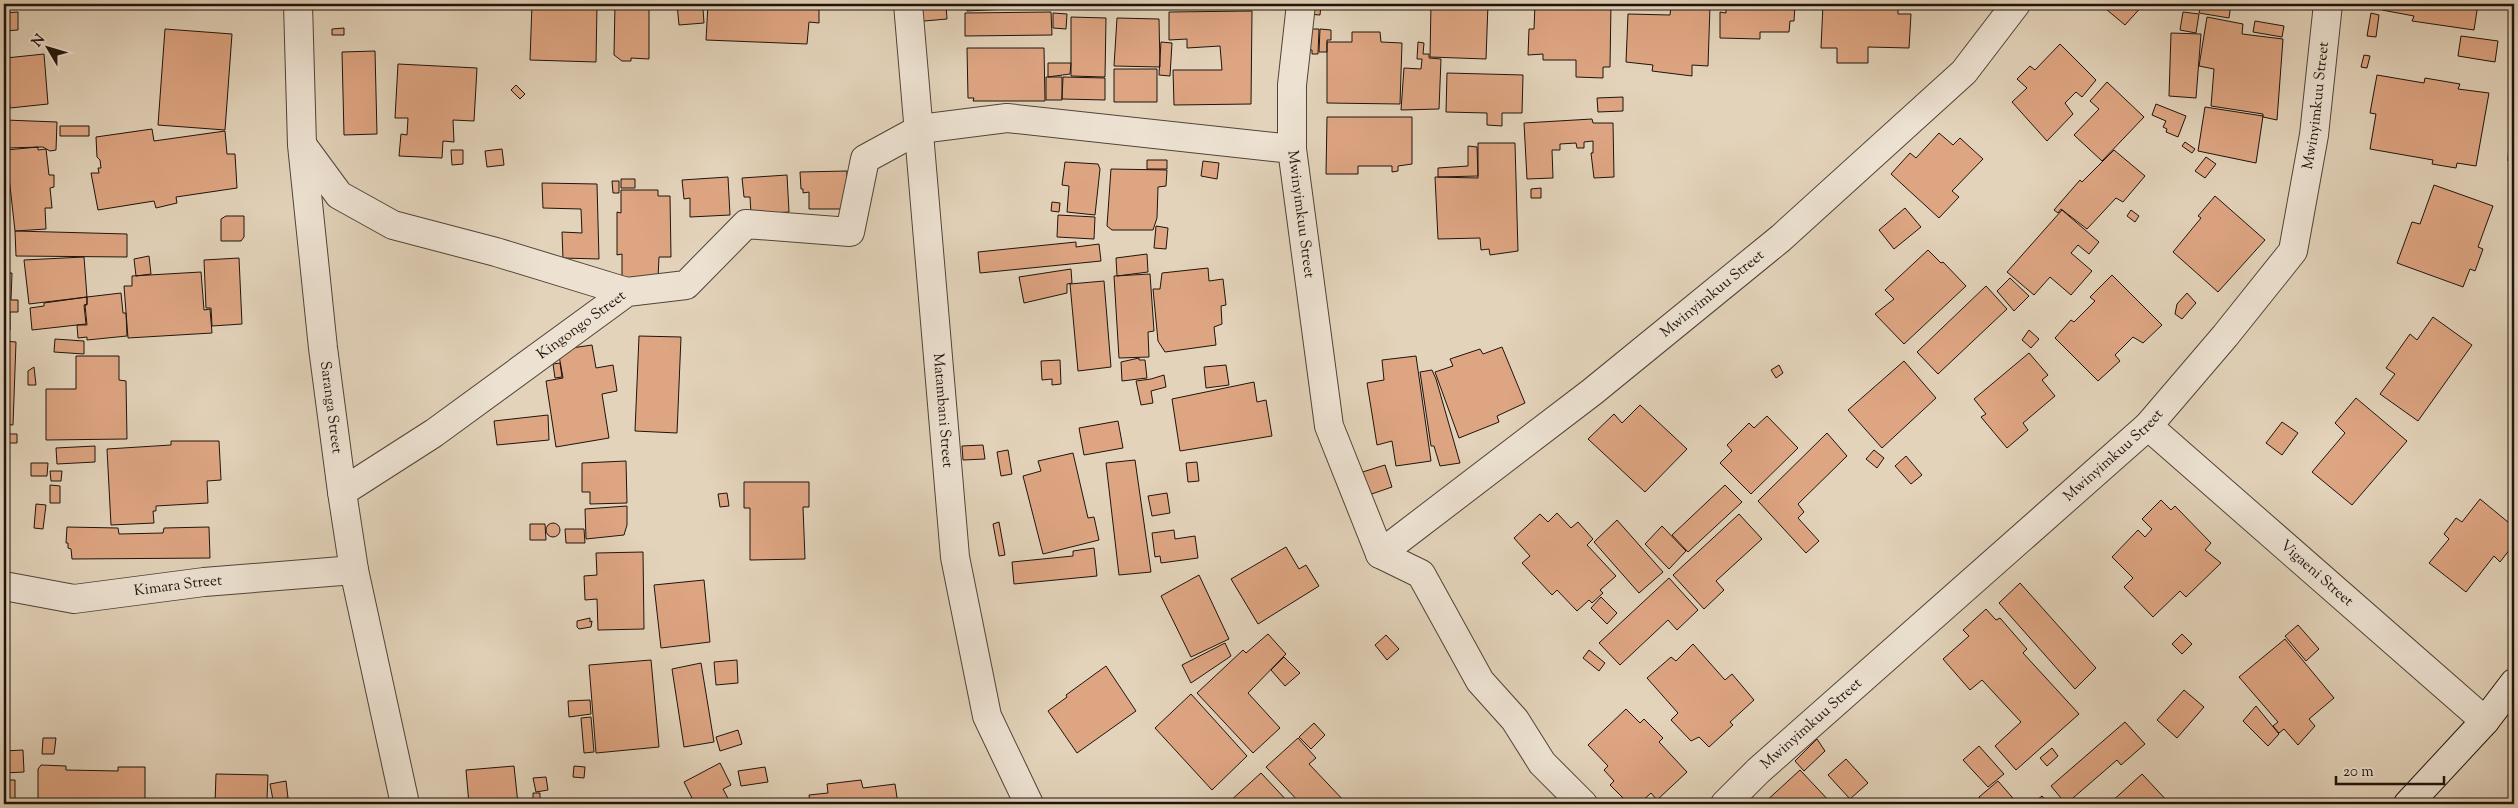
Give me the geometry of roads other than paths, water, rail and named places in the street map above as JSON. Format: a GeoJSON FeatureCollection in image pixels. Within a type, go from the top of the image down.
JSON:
{"type":"FeatureCollection","features":[{"type":"Feature","properties":{"kind":"street","name":"Saranga Street"},"geometry":{"type":"LineString","coordinates":[[298,4],[302,145],[323,348],[342,492],[354,570],[405,804]]}},
{"type":"Feature","properties":{"kind":"street","name":"Matambani Street"},"geometry":{"type":"LineString","coordinates":[[908,4],[955,557],[987,716],[1029,804]]}},
{"type":"Feature","properties":{"kind":"street"},"geometry":{"type":"LineString","coordinates":[[1292,149],[1292,85],[1301,4]]}},
{"type":"Feature","properties":{"kind":"street","name":"Mwinyimkuu Street"},"geometry":{"type":"LineString","coordinates":[[920,129],[1007,118],[1292,149],[1329,426],[1380,554],[1592,392],[1781,238],[1964,72],[2016,4]]}},
{"type":"Feature","properties":{"kind":"street","name":"Mwinyimkuu Street"},"geometry":{"type":"LineString","coordinates":[[1725,804],[1758,771],[2148,426],[2226,336],[2293,251],[2314,135],[2328,4]]}},
{"type":"Feature","properties":{"kind":"street","name":"Kingongo Street"},"geometry":{"type":"LineString","coordinates":[[342,492],[434,433],[627,292],[686,285],[746,224],[850,232],[865,159],[920,129]]}},
{"type":"Feature","properties":{"kind":"street"},"geometry":{"type":"LineString","coordinates":[[302,145],[339,195],[393,225],[496,252],[627,292]]}},
{"type":"Feature","properties":{"kind":"street","name":"Vigaeni Street"},"geometry":{"type":"LineString","coordinates":[[2148,426],[2485,721]]}},
{"type":"Feature","properties":{"kind":"street"},"geometry":{"type":"LineString","coordinates":[[1380,554],[1421,574],[1480,680],[1515,720],[1542,763],[1583,804]]}},
{"type":"Feature","properties":{"kind":"street","name":"Kimara Street"},"geometry":{"type":"LineString","coordinates":[[4,586],[74,599],[204,582],[354,570]]}},
{"type":"Feature","properties":{"kind":"street"},"geometry":{"type":"LineString","coordinates":[[2408,804],[2485,721],[2514,683]]}}]}
